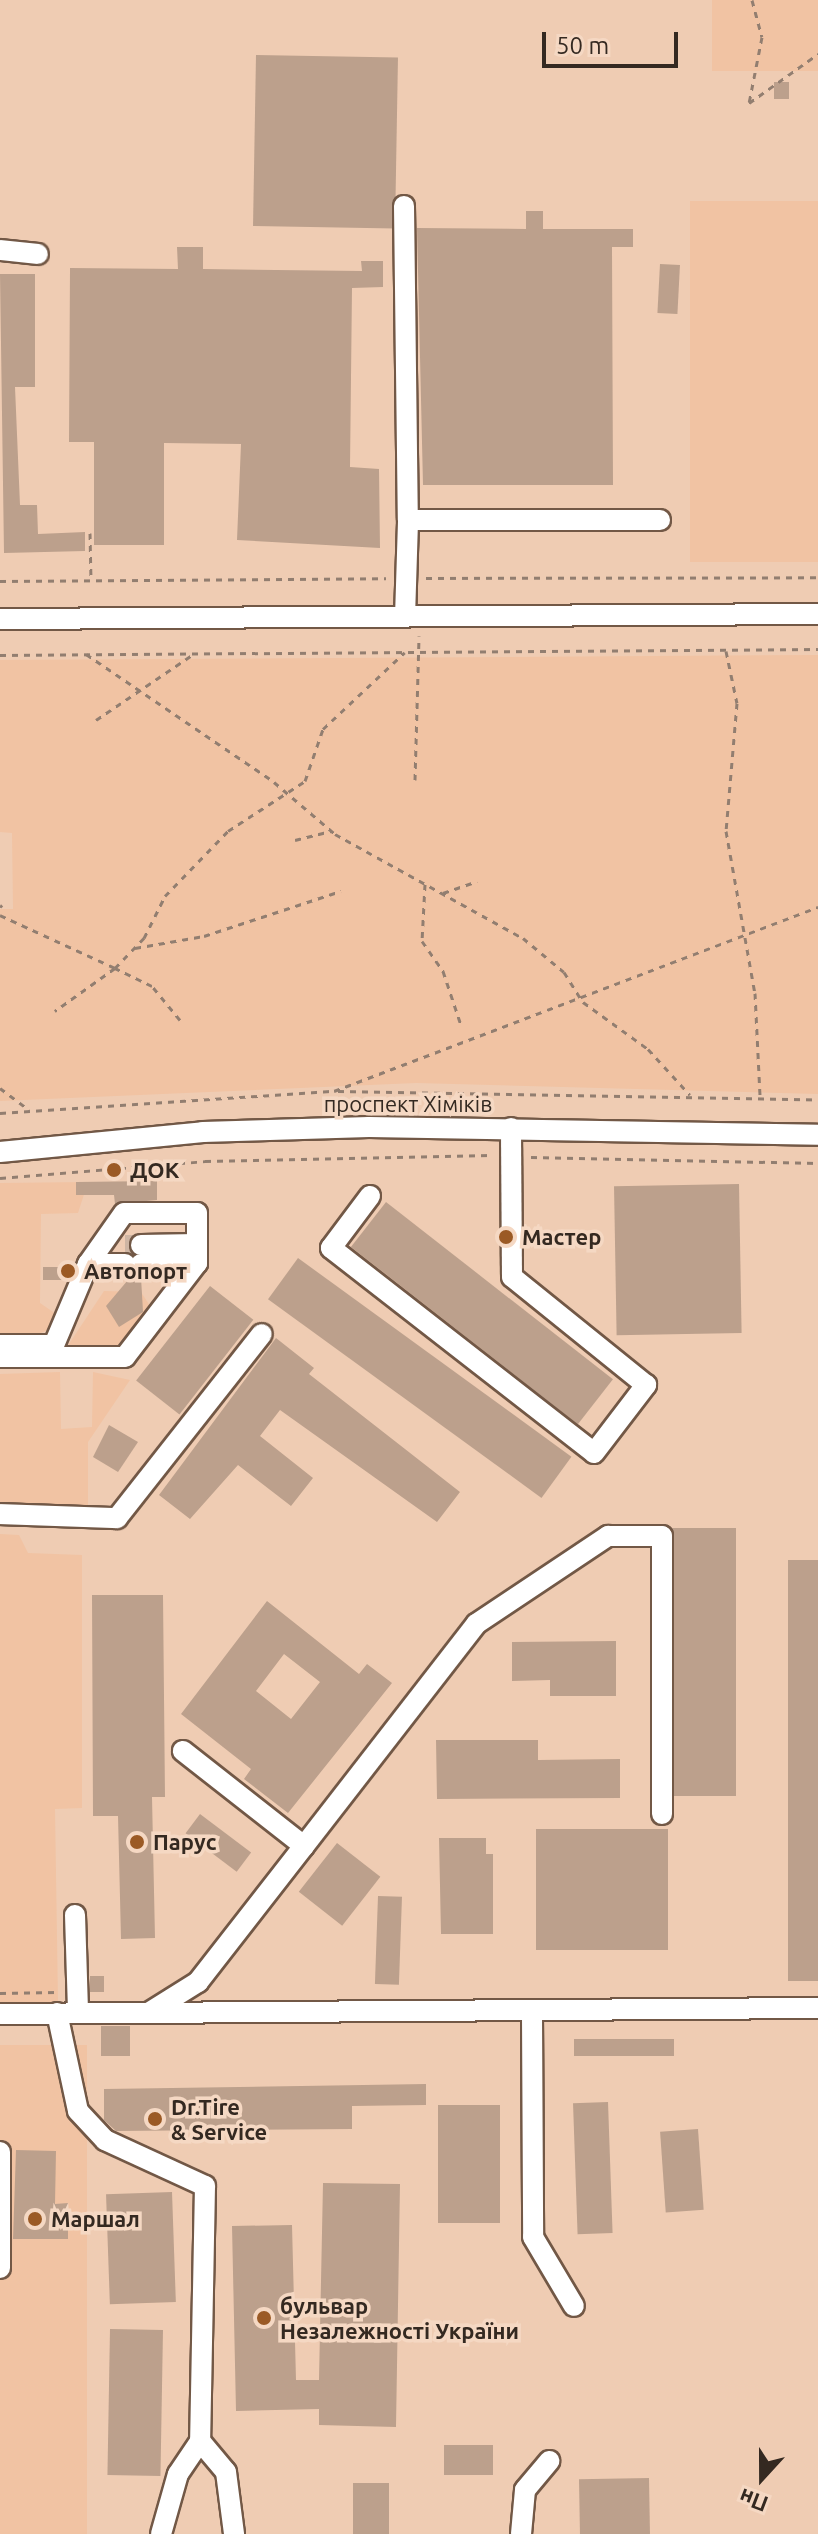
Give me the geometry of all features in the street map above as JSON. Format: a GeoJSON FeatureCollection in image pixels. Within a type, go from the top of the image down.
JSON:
{"type":"FeatureCollection","features":[{"type":"Feature","properties":{"kind":"street"},"geometry":{"type":"LineString","coordinates":[[404,206],[408,520],[405,617]]}},
{"type":"Feature","properties":{"kind":"street"},"geometry":{"type":"LineString","coordinates":[[0,250],[38,254]]}},
{"type":"Feature","properties":{"kind":"street"},"geometry":{"type":"LineString","coordinates":[[408,520],[660,520]]}},
{"type":"Feature","properties":{"kind":"street"},"geometry":{"type":"LineString","coordinates":[[0,619],[818,614]]}},
{"type":"Feature","properties":{"kind":"street"},"geometry":{"type":"LineString","coordinates":[[370,1196],[331,1248],[594,1453],[646,1385],[524,1287],[517,1128]]}},
{"type":"Feature","properties":{"kind":"street","name":"проспект Хіміків"},"geometry":{"type":"LineString","coordinates":[[0,1152],[203,1132],[517,1128],[818,1135]]}},
{"type":"Feature","properties":{"kind":"street"},"geometry":{"type":"LineString","coordinates":[[0,1345],[54,1345],[88,1264],[124,1213],[197,1213],[197,1254],[125,1357],[0,1357]]}},
{"type":"Feature","properties":{"kind":"street"},"geometry":{"type":"LineString","coordinates":[[101,1245],[133,1254]]}},
{"type":"Feature","properties":{"kind":"street"},"geometry":{"type":"LineString","coordinates":[[88,1264],[133,1254],[197,1254]]}},
{"type":"Feature","properties":{"kind":"street"},"geometry":{"type":"LineString","coordinates":[[0,1514],[117,1518],[262,1334]]}},
{"type":"Feature","properties":{"kind":"street"},"geometry":{"type":"LineString","coordinates":[[150,2012],[198,1982],[476,1624],[608,1536],[662,1536],[662,1814]]}},
{"type":"Feature","properties":{"kind":"street"},"geometry":{"type":"LineString","coordinates":[[183,1751],[304,1846]]}},
{"type":"Feature","properties":{"kind":"street"},"geometry":{"type":"LineString","coordinates":[[75,1915],[67,2013],[78,2111],[105,2140],[205,2186],[200,2441],[178,2474],[161,2534]]}},
{"type":"Feature","properties":{"kind":"street"},"geometry":{"type":"LineString","coordinates":[[0,2014],[532,2015],[818,2008]]}},
{"type":"Feature","properties":{"kind":"street"},"geometry":{"type":"LineString","coordinates":[[532,2015],[533,2237],[574,2306]]}},
{"type":"Feature","properties":{"kind":"street"},"geometry":{"type":"LineString","coordinates":[[0,2152],[0,2268]]}},
{"type":"Feature","properties":{"kind":"street"},"geometry":{"type":"LineString","coordinates":[[200,2441],[226,2472],[234,2534]]}},
{"type":"Feature","properties":{"kind":"street"},"geometry":{"type":"LineString","coordinates":[[521,2534],[525,2490],[549,2461]]}},
{"type":"Feature","properties":{"kind":"path"},"geometry":{"type":"LineString","coordinates":[[752,0],[762,37],[749,103],[818,54]]}},
{"type":"Feature","properties":{"kind":"path"},"geometry":{"type":"LineString","coordinates":[[90,533],[91,580]]}},
{"type":"Feature","properties":{"kind":"path"},"geometry":{"type":"LineString","coordinates":[[0,655],[818,649]]}},
{"type":"Feature","properties":{"kind":"path"},"geometry":{"type":"LineString","coordinates":[[726,650],[737,703],[726,831],[755,993],[760,1097]]}},
{"type":"Feature","properties":{"kind":"path"},"geometry":{"type":"LineString","coordinates":[[55,1011],[115,968],[135,948],[165,896],[228,831],[290,795],[315,762],[323,729],[405,652]]}},
{"type":"Feature","properties":{"kind":"path"},"geometry":{"type":"LineString","coordinates":[[415,780],[419,652]]}},
{"type":"Feature","properties":{"kind":"path"},"geometry":{"type":"LineString","coordinates":[[96,720],[195,653]]}},
{"type":"Feature","properties":{"kind":"path"},"geometry":{"type":"LineString","coordinates":[[86,654],[290,795],[331,831],[523,938],[564,972],[583,1002],[648,1049],[690,1095]]}},
{"type":"Feature","properties":{"kind":"path"},"geometry":{"type":"LineString","coordinates":[[295,840],[331,831]]}},
{"type":"Feature","properties":{"kind":"path"},"geometry":{"type":"LineString","coordinates":[[441,894],[477,881]]}},
{"type":"Feature","properties":{"kind":"path"},"geometry":{"type":"LineString","coordinates":[[425,884],[422,941],[443,971],[461,1025]]}},
{"type":"Feature","properties":{"kind":"path"},"geometry":{"type":"LineString","coordinates":[[135,948],[204,936],[341,891]]}},
{"type":"Feature","properties":{"kind":"path"},"geometry":{"type":"LineString","coordinates":[[334,1091],[583,1002],[818,907]]}},
{"type":"Feature","properties":{"kind":"path"},"geometry":{"type":"LineString","coordinates":[[0,915],[152,986],[180,1020]]}},
{"type":"Feature","properties":{"kind":"path"},"geometry":{"type":"LineString","coordinates":[[0,1088],[30,1111]]}},
{"type":"Feature","properties":{"kind":"path"},"geometry":{"type":"LineString","coordinates":[[0,1113],[334,1091],[818,1099]]}},
{"type":"Feature","properties":{"kind":"path"},"geometry":{"type":"LineString","coordinates":[[0,1178],[205,1161],[517,1156],[818,1163]]}},
{"type":"Feature","properties":{"kind":"path"},"geometry":{"type":"LineString","coordinates":[[0,1993],[69,1992]]}},
{"type":"Feature","properties":{"kind":"shaded area"},"geometry":{"type":"Polygon","coordinates":[[[0,0],[818,0],[818,2534],[0,2534],[0,0]]]}},
{"type":"Feature","properties":{"kind":"shaded area"},"geometry":{"type":"Polygon","coordinates":[[[712,0],[818,0],[818,71],[712,71],[712,0]]]}},
{"type":"Feature","properties":{"kind":"shaded area"},"geometry":{"type":"Polygon","coordinates":[[[690,201],[818,201],[818,562],[690,562],[690,201]]]}},
{"type":"Feature","properties":{"kind":"shaded area"},"geometry":{"type":"Polygon","coordinates":[[[818,655],[818,1094],[416,1083],[0,1101],[0,909],[13,909],[12,833],[0,832],[0,660],[818,655]]]}},
{"type":"Feature","properties":{"kind":"shaded area"},"geometry":{"type":"Polygon","coordinates":[[[88,1182],[78,1213],[41,1214],[40,1303],[56,1314],[50,1329],[29,1338],[0,1337],[0,1183],[88,1182]]]}},
{"type":"Feature","properties":{"kind":"shaded area"},"geometry":{"type":"Polygon","coordinates":[[[104,1291],[141,1292],[152,1309],[129,1339],[111,1349],[67,1347],[104,1291]]]}},
{"type":"Feature","properties":{"kind":"shaded area"},"geometry":{"type":"Polygon","coordinates":[[[60,1372],[61,1429],[92,1427],[93,1372],[130,1380],[88,1442],[88,1507],[0,1508],[0,1374],[60,1372]]]}},
{"type":"Feature","properties":{"kind":"shaded area"},"geometry":{"type":"Polygon","coordinates":[[[0,1534],[19,1535],[28,1553],[82,1555],[82,1808],[55,1809],[58,2002],[0,2003],[0,1534]]]}},
{"type":"Feature","properties":{"kind":"shaded area"},"geometry":{"type":"Polygon","coordinates":[[[0,2045],[87,2045],[87,2534],[0,2534],[0,2045]]]}},
{"type":"Feature","properties":{"kind":"building"},"geometry":{"type":"Polygon","coordinates":[[[256,55],[398,57],[395,228],[253,226],[256,55]]]}},
{"type":"Feature","properties":{"kind":"building"},"geometry":{"type":"Polygon","coordinates":[[[774,82],[789,82],[789,99],[774,99],[774,82]]]}},
{"type":"Feature","properties":{"kind":"building"},"geometry":{"type":"Polygon","coordinates":[[[526,211],[543,211],[543,229],[633,229],[633,247],[612,247],[613,485],[423,485],[417,228],[526,229],[526,211]]]}},
{"type":"Feature","properties":{"kind":"building"},"geometry":{"type":"Polygon","coordinates":[[[177,247],[203,247],[203,269],[362,271],[361,261],[383,261],[383,287],[352,288],[350,467],[379,469],[380,548],[237,540],[241,444],[164,443],[164,545],[94,545],[94,442],[69,442],[70,268],[178,269],[177,247]]]}},
{"type":"Feature","properties":{"kind":"building"},"geometry":{"type":"Polygon","coordinates":[[[660,264],[680,265],[677,314],[657,313],[660,264]]]}},
{"type":"Feature","properties":{"kind":"building"},"geometry":{"type":"Polygon","coordinates":[[[0,274],[35,274],[35,387],[15,387],[20,505],[37,505],[38,534],[85,532],[85,551],[4,553],[0,274]]]}},
{"type":"Feature","properties":{"kind":"building"},"geometry":{"type":"Polygon","coordinates":[[[157,1181],[157,1200],[115,1204],[114,1195],[76,1195],[76,1182],[157,1181]]]}},
{"type":"Feature","properties":{"kind":"building"},"geometry":{"type":"Polygon","coordinates":[[[739,1184],[742,1333],[617,1335],[614,1186],[739,1184]]]}},
{"type":"Feature","properties":{"kind":"building"},"geometry":{"type":"Polygon","coordinates":[[[386,1202],[613,1379],[578,1424],[351,1247],[386,1202]]]}},
{"type":"Feature","properties":{"kind":"building"},"geometry":{"type":"Polygon","coordinates":[[[298,1258],[571,1457],[541,1498],[268,1299],[298,1258]]]}},
{"type":"Feature","properties":{"kind":"building"},"geometry":{"type":"Polygon","coordinates":[[[43,1267],[62,1267],[62,1280],[43,1280],[43,1267]]]}},
{"type":"Feature","properties":{"kind":"building"},"geometry":{"type":"Polygon","coordinates":[[[133,1274],[141,1277],[143,1312],[119,1327],[106,1306],[133,1274]]]}},
{"type":"Feature","properties":{"kind":"building"},"geometry":{"type":"Polygon","coordinates":[[[210,1286],[253,1320],[179,1414],[136,1381],[210,1286]]]}},
{"type":"Feature","properties":{"kind":"building"},"geometry":{"type":"Polygon","coordinates":[[[276,1338],[314,1368],[309,1374],[460,1492],[437,1522],[280,1410],[260,1436],[313,1478],[291,1506],[238,1465],[190,1519],[159,1495],[276,1338]]]}},
{"type":"Feature","properties":{"kind":"building"},"geometry":{"type":"Polygon","coordinates":[[[109,1425],[138,1442],[118,1472],[93,1457],[109,1425]]]}},
{"type":"Feature","properties":{"kind":"building"},"geometry":{"type":"Polygon","coordinates":[[[672,1528],[736,1528],[736,1796],[672,1796],[672,1528]]]}},
{"type":"Feature","properties":{"kind":"building"},"geometry":{"type":"Polygon","coordinates":[[[788,1560],[818,1560],[818,1981],[788,1981],[788,1560]]]}},
{"type":"Feature","properties":{"kind":"building"},"geometry":{"type":"Polygon","coordinates":[[[92,1595],[163,1595],[165,1797],[152,1797],[155,1938],[121,1939],[118,1816],[93,1816],[92,1595]]]}},
{"type":"Feature","properties":{"kind":"building"},"geometry":{"type":"Polygon","coordinates":[[[267,1601],[359,1674],[367,1664],[392,1683],[288,1813],[244,1779],[251,1769],[181,1714],[267,1601]],[[284,1654],[256,1691],[291,1719],[320,1682],[284,1654]]]}},
{"type":"Feature","properties":{"kind":"building"},"geometry":{"type":"Polygon","coordinates":[[[616,1641],[616,1696],[550,1696],[550,1680],[512,1681],[512,1642],[616,1641]]]}},
{"type":"Feature","properties":{"kind":"building"},"geometry":{"type":"Polygon","coordinates":[[[436,1740],[538,1740],[538,1760],[620,1759],[620,1798],[437,1799],[436,1740]]]}},
{"type":"Feature","properties":{"kind":"building"},"geometry":{"type":"Polygon","coordinates":[[[200,1814],[251,1853],[237,1872],[186,1833],[200,1814]]]}},
{"type":"Feature","properties":{"kind":"building"},"geometry":{"type":"Polygon","coordinates":[[[536,1829],[668,1829],[668,1950],[536,1950],[536,1829]]]}},
{"type":"Feature","properties":{"kind":"building"},"geometry":{"type":"Polygon","coordinates":[[[439,1838],[486,1838],[486,1854],[493,1854],[493,1934],[441,1934],[439,1838]]]}},
{"type":"Feature","properties":{"kind":"building"},"geometry":{"type":"Polygon","coordinates":[[[337,1843],[380,1877],[342,1926],[299,1892],[337,1843]]]}},
{"type":"Feature","properties":{"kind":"building"},"geometry":{"type":"Polygon","coordinates":[[[378,1896],[402,1897],[399,1985],[375,1984],[378,1896]]]}},
{"type":"Feature","properties":{"kind":"building"},"geometry":{"type":"Polygon","coordinates":[[[90,1976],[104,1976],[104,1992],[90,1992],[90,1976]]]}},
{"type":"Feature","properties":{"kind":"building"},"geometry":{"type":"Polygon","coordinates":[[[101,2026],[130,2026],[130,2056],[101,2056],[101,2026]]]}},
{"type":"Feature","properties":{"kind":"building"},"geometry":{"type":"Polygon","coordinates":[[[574,2039],[674,2039],[674,2056],[574,2056],[574,2039]]]}},
{"type":"Feature","properties":{"kind":"building"},"geometry":{"type":"Polygon","coordinates":[[[426,2084],[426,2105],[352,2106],[352,2129],[116,2131],[104,2120],[104,2089],[426,2084]]]}},
{"type":"Feature","properties":{"kind":"building"},"geometry":{"type":"Polygon","coordinates":[[[608,2102],[613,2233],[578,2234],[573,2103],[608,2102]]]}},
{"type":"Feature","properties":{"kind":"building"},"geometry":{"type":"Polygon","coordinates":[[[438,2105],[500,2105],[500,2223],[438,2223],[438,2105]]]}},
{"type":"Feature","properties":{"kind":"building"},"geometry":{"type":"Polygon","coordinates":[[[698,2129],[704,2210],[666,2212],[660,2132],[698,2129]]]}},
{"type":"Feature","properties":{"kind":"building"},"geometry":{"type":"Polygon","coordinates":[[[16,2150],[56,2151],[55,2204],[68,2203],[68,2239],[13,2239],[16,2150]]]}},
{"type":"Feature","properties":{"kind":"building"},"geometry":{"type":"Polygon","coordinates":[[[323,2183],[400,2184],[396,2427],[319,2425],[319,2409],[236,2411],[232,2226],[292,2225],[296,2380],[319,2380],[323,2183]]]}},
{"type":"Feature","properties":{"kind":"building"},"geometry":{"type":"Polygon","coordinates":[[[172,2192],[176,2302],[110,2304],[106,2194],[172,2192]]]}},
{"type":"Feature","properties":{"kind":"building"},"geometry":{"type":"Polygon","coordinates":[[[110,2329],[163,2330],[160,2476],[107,2475],[110,2329]]]}},
{"type":"Feature","properties":{"kind":"building"},"geometry":{"type":"Polygon","coordinates":[[[444,2445],[493,2445],[493,2475],[444,2475],[444,2445]]]}},
{"type":"Feature","properties":{"kind":"building"},"geometry":{"type":"Polygon","coordinates":[[[649,2478],[650,2534],[580,2534],[579,2479],[649,2478]]]}},
{"type":"Feature","properties":{"kind":"building"},"geometry":{"type":"Polygon","coordinates":[[[353,2483],[389,2483],[389,2534],[353,2534],[353,2483]]]}},
{"type":"Feature","properties":{"kind":"tunnel"},"geometry":{"type":"LineString","coordinates":[[125,1245],[141,1245]]}},
{"type":"Feature","properties":{"kind":"place","name":"ДОК"},"geometry":{"type":"Point","coordinates":[114,1170]}},
{"type":"Feature","properties":{"kind":"place","name":"Мастер"},"geometry":{"type":"Point","coordinates":[506,1237]}},
{"type":"Feature","properties":{"kind":"place","name":"Автопорт"},"geometry":{"type":"Point","coordinates":[68,1271]}},
{"type":"Feature","properties":{"kind":"place","name":"Парус"},"geometry":{"type":"Point","coordinates":[137,1842]}},
{"type":"Feature","properties":{"kind":"place","name":"Dr.Tire & Service"},"geometry":{"type":"Point","coordinates":[155,2119]}},
{"type":"Feature","properties":{"kind":"place","name":"Маршал"},"geometry":{"type":"Point","coordinates":[35,2219]}},
{"type":"Feature","properties":{"kind":"place","name":"бульвар Незалежності України"},"geometry":{"type":"Point","coordinates":[264,2318]}}]}
